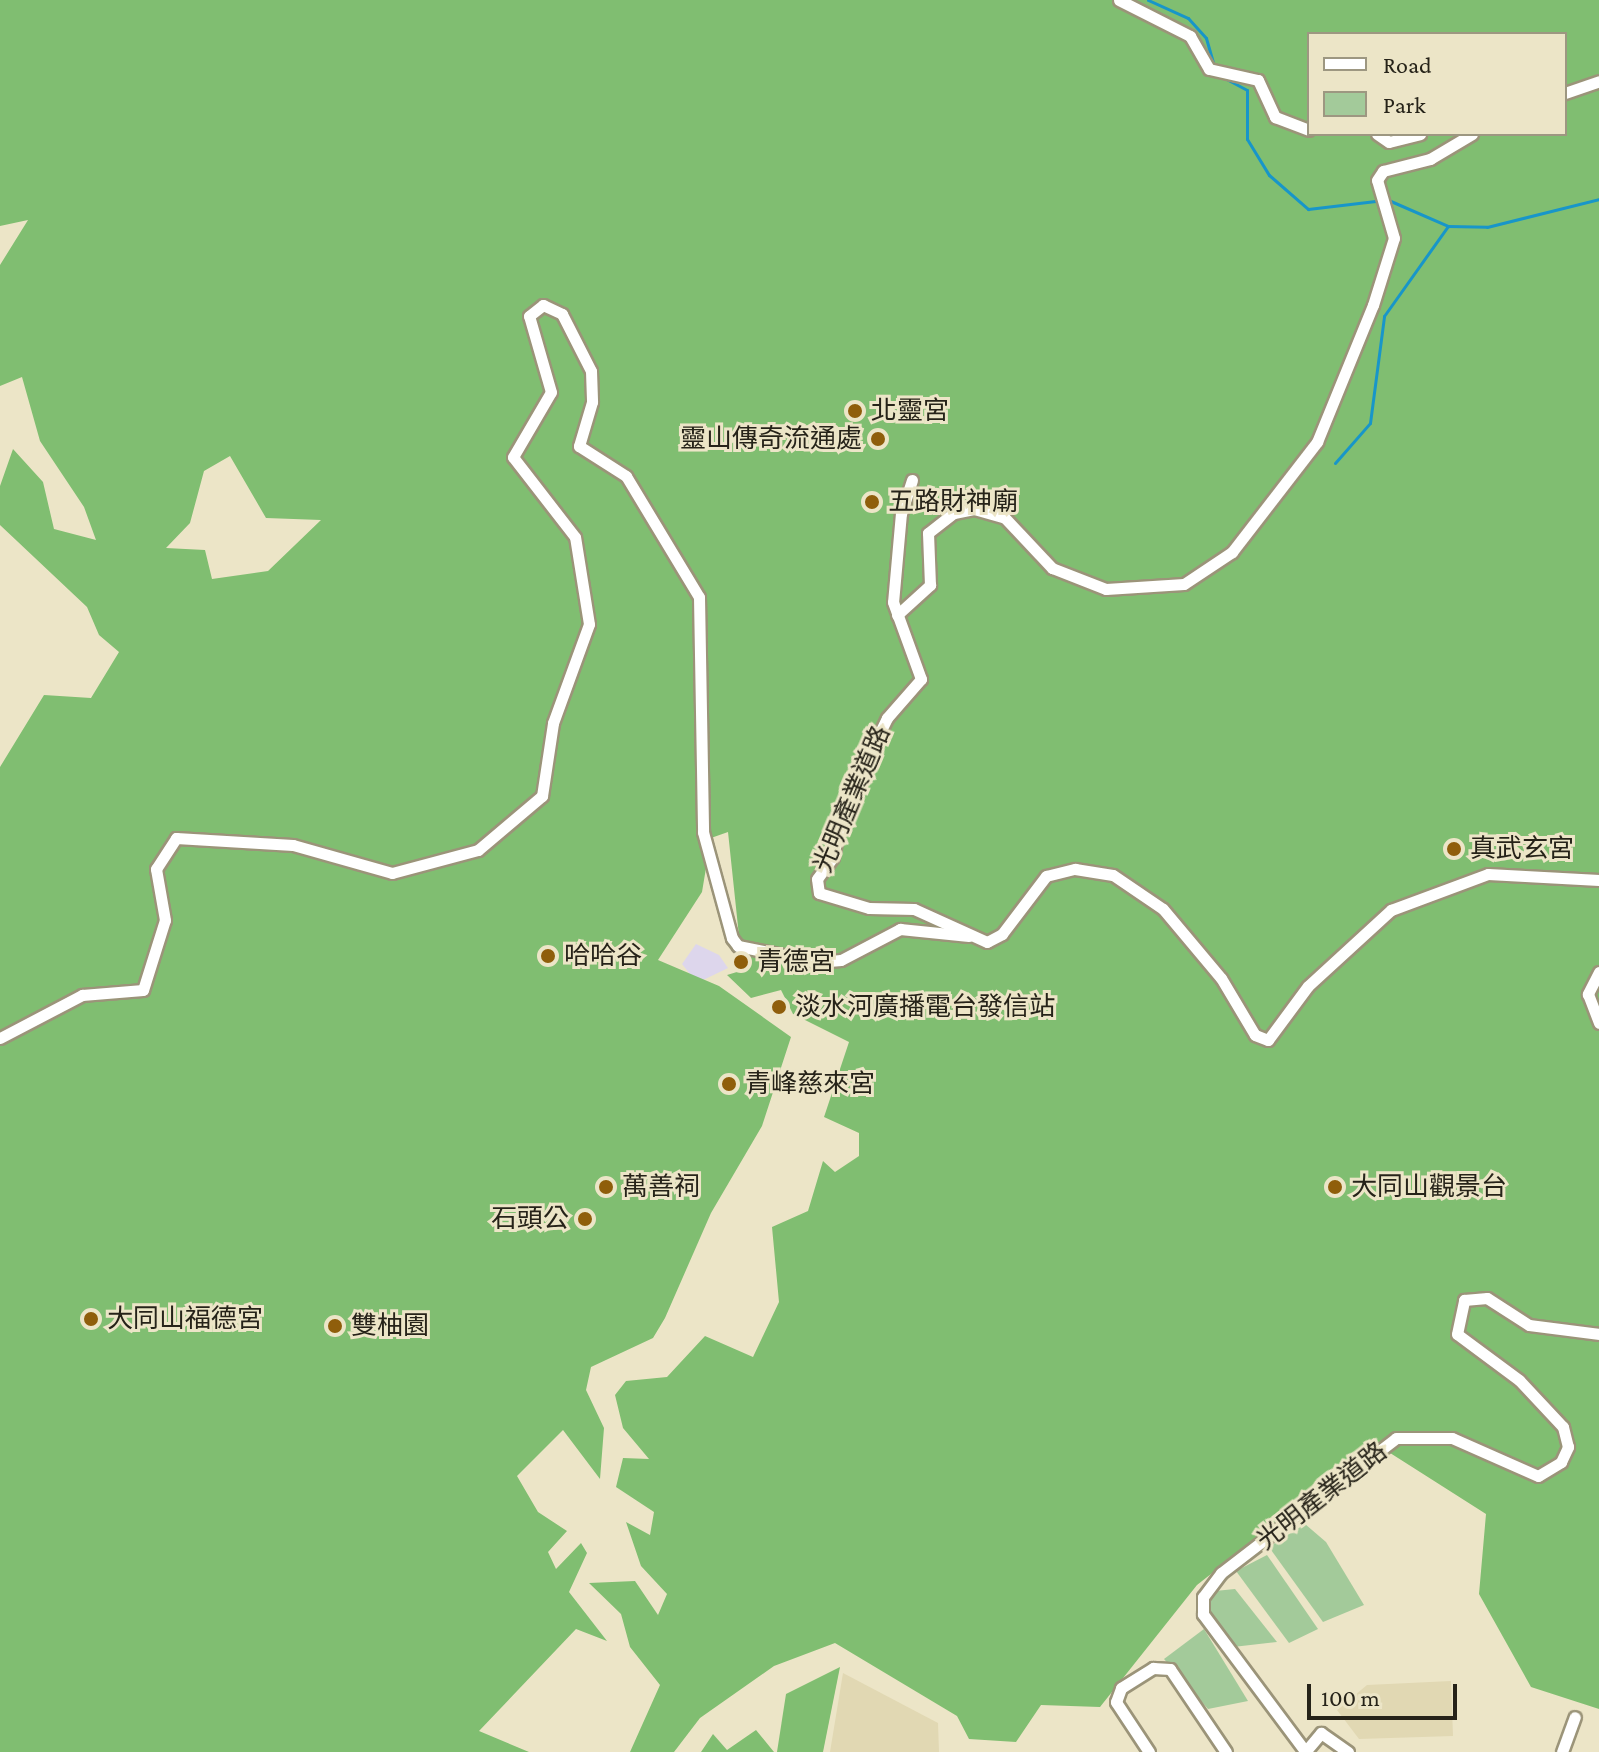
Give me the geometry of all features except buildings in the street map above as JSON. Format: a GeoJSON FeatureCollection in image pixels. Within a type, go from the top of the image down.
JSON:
{"type":"FeatureCollection","features":[{"type":"Feature","properties":{"kind":"street"},"geometry":{"type":"LineString","coordinates":[[1119,0],[1190,36],[1209,69],[1258,80],[1275,117],[1307,129]]}},
{"type":"Feature","properties":{"kind":"street"},"geometry":{"type":"LineString","coordinates":[[1567,92],[1599,81]]}},
{"type":"Feature","properties":{"kind":"street"},"geometry":{"type":"LineString","coordinates":[[1380,136],[1389,142],[1412,136]]}},
{"type":"Feature","properties":{"kind":"street"},"geometry":{"type":"LineString","coordinates":[[897,615],[930,585],[928,533],[954,513],[974,509],[1005,518],[1052,568],[1106,589],[1184,584],[1232,552],[1317,442],[1373,305],[1394,238],[1377,180],[1383,171],[1430,159],[1469,136]]}},
{"type":"Feature","properties":{"kind":"street"},"geometry":{"type":"LineString","coordinates":[[0,1038],[82,995],[143,990],[165,920],[156,869],[176,838],[293,845],[392,873],[478,850],[542,796],[553,723],[589,624],[575,537],[513,457],[551,392],[529,316],[543,305],[562,314],[591,371],[592,402],[579,446],[626,476],[672,542],[699,597],[703,832],[732,938],[738,946],[817,962],[841,960],[900,929],[969,936],[987,942],[1002,934],[1046,876],[1075,869],[1113,875],[1163,909],[1221,978],[1255,1035],[1268,1040],[1308,986],[1391,910],[1488,874],[1599,880]]}},
{"type":"Feature","properties":{"kind":"street","name":"光明產業道路"},"geometry":{"type":"LineString","coordinates":[[912,480],[901,513],[897,615],[919,685],[887,718],[843,808],[833,857],[816,887],[869,908],[933,915],[969,936]]}},
{"type":"Feature","properties":{"kind":"street"},"geometry":{"type":"LineString","coordinates":[[1599,972],[1588,994],[1599,1023]]}},
{"type":"Feature","properties":{"kind":"street","name":"光明產業道路"},"geometry":{"type":"LineString","coordinates":[[1305,1751],[1203,1614],[1203,1597],[1221,1573],[1396,1438],[1452,1438],[1538,1476],[1561,1462],[1568,1447],[1563,1427],[1519,1380],[1457,1334],[1464,1300],[1487,1298],[1529,1325],[1599,1334]]}},
{"type":"Feature","properties":{"kind":"street"},"geometry":{"type":"LineString","coordinates":[[1149,1752],[1116,1702],[1121,1688],[1153,1668],[1170,1669],[1226,1752]]}},
{"type":"Feature","properties":{"kind":"street"},"geometry":{"type":"LineString","coordinates":[[1562,1752],[1575,1717]]}},
{"type":"Feature","properties":{"kind":"street"},"geometry":{"type":"LineString","coordinates":[[1305,1751],[1321,1733],[1348,1752]]}},
{"type":"Feature","properties":{"kind":"shaded area"},"geometry":{"type":"Polygon","coordinates":[[[696,944],[719,955],[728,968],[697,983],[682,964],[696,944]]]}},
{"type":"Feature","properties":{"kind":"shaded area"},"geometry":{"type":"Polygon","coordinates":[[[843,1673],[938,1723],[939,1752],[830,1752],[843,1673]]]}},
{"type":"Feature","properties":{"kind":"shaded area"},"geometry":{"type":"Polygon","coordinates":[[[1451,1681],[1453,1736],[1359,1739],[1337,1710],[1367,1685],[1451,1681]]]}},
{"type":"Feature","properties":{"kind":"green space"},"geometry":{"type":"Polygon","coordinates":[[[0,0],[1599,0],[1599,1709],[1531,1687],[1479,1594],[1486,1514],[1376,1444],[1197,1585],[1100,1707],[1041,1705],[1016,1742],[969,1739],[957,1716],[835,1643],[774,1666],[700,1718],[674,1752],[630,1752],[660,1685],[630,1647],[621,1614],[589,1583],[635,1581],[658,1615],[667,1594],[641,1566],[626,1522],[650,1535],[654,1512],[616,1487],[623,1458],[649,1459],[623,1428],[615,1395],[626,1381],[667,1377],[705,1336],[753,1357],[779,1302],[772,1227],[808,1211],[823,1161],[835,1172],[859,1156],[859,1133],[824,1117],[849,1042],[793,1014],[781,990],[751,998],[727,975],[750,968],[739,936],[728,832],[711,838],[702,892],[658,960],[719,986],[791,1037],[762,1126],[711,1213],[665,1318],[653,1338],[591,1367],[586,1390],[604,1428],[600,1479],[563,1430],[517,1476],[538,1512],[567,1531],[548,1552],[556,1569],[581,1543],[587,1553],[569,1592],[607,1641],[576,1629],[479,1731],[529,1752],[0,1752],[0,767],[44,695],[91,698],[119,652],[99,635],[87,607],[0,525],[0,486],[13,449],[43,482],[54,529],[96,540],[84,507],[40,441],[22,377],[0,386],[0,265],[28,220],[0,226],[0,0]],[[230,456],[204,471],[190,523],[166,548],[205,550],[212,579],[268,571],[321,520],[266,518],[230,456]]]}},
{"type":"Feature","properties":{"kind":"green space"},"geometry":{"type":"Polygon","coordinates":[[[1305,1524],[1326,1542],[1364,1605],[1323,1622],[1269,1547],[1305,1524]]]}},
{"type":"Feature","properties":{"kind":"green space"},"geometry":{"type":"Polygon","coordinates":[[[1267,1555],[1318,1629],[1289,1643],[1236,1571],[1267,1555]]]}},
{"type":"Feature","properties":{"kind":"green space"},"geometry":{"type":"Polygon","coordinates":[[[1235,1589],[1277,1642],[1233,1647],[1203,1606],[1215,1591],[1235,1589]]]}},
{"type":"Feature","properties":{"kind":"green space"},"geometry":{"type":"Polygon","coordinates":[[[1204,1629],[1248,1701],[1208,1709],[1164,1659],[1204,1629]]]}},
{"type":"Feature","properties":{"kind":"green space"},"geometry":{"type":"Polygon","coordinates":[[[840,1667],[823,1752],[777,1752],[786,1694],[840,1667]]]}},
{"type":"Feature","properties":{"kind":"green space"},"geometry":{"type":"Polygon","coordinates":[[[756,1730],[774,1752],[701,1752],[713,1734],[727,1750],[756,1730]]]}},
{"type":"Feature","properties":{"kind":"waterway"},"geometry":{"type":"LineString","coordinates":[[1148,0],[1188,18],[1206,38],[1213,63]]}},
{"type":"Feature","properties":{"kind":"waterway"},"geometry":{"type":"LineString","coordinates":[[1217,74],[1247,90],[1247,139],[1269,175],[1308,209],[1376,201]]}},
{"type":"Feature","properties":{"kind":"waterway"},"geometry":{"type":"LineString","coordinates":[[1386,199],[1448,226],[1487,227],[1599,199]]}},
{"type":"Feature","properties":{"kind":"waterway"},"geometry":{"type":"LineString","coordinates":[[1335,463],[1370,423],[1384,316],[1448,226]]}},
{"type":"Feature","properties":{"kind":"place","name":"北靈宮"},"geometry":{"type":"Point","coordinates":[855,411]}},
{"type":"Feature","properties":{"kind":"place","name":"靈山傳奇流通處"},"geometry":{"type":"Point","coordinates":[878,439]}},
{"type":"Feature","properties":{"kind":"place","name":"五路財神廟"},"geometry":{"type":"Point","coordinates":[872,502]}},
{"type":"Feature","properties":{"kind":"place","name":"真武玄宮"},"geometry":{"type":"Point","coordinates":[1454,849]}},
{"type":"Feature","properties":{"kind":"place","name":"哈哈谷"},"geometry":{"type":"Point","coordinates":[548,956]}},
{"type":"Feature","properties":{"kind":"place","name":"青德宮"},"geometry":{"type":"Point","coordinates":[741,962]}},
{"type":"Feature","properties":{"kind":"place","name":"淡水河廣播電台發信站"},"geometry":{"type":"Point","coordinates":[779,1007]}},
{"type":"Feature","properties":{"kind":"place","name":"青峰慈來宮"},"geometry":{"type":"Point","coordinates":[729,1084]}},
{"type":"Feature","properties":{"kind":"place","name":"萬善祠"},"geometry":{"type":"Point","coordinates":[606,1187]}},
{"type":"Feature","properties":{"kind":"place","name":"大同山觀景台"},"geometry":{"type":"Point","coordinates":[1335,1187]}},
{"type":"Feature","properties":{"kind":"place","name":"石頭公"},"geometry":{"type":"Point","coordinates":[585,1219]}},
{"type":"Feature","properties":{"kind":"place","name":"大同山福德宮"},"geometry":{"type":"Point","coordinates":[91,1319]}},
{"type":"Feature","properties":{"kind":"place","name":"雙柚園"},"geometry":{"type":"Point","coordinates":[335,1326]}}]}
